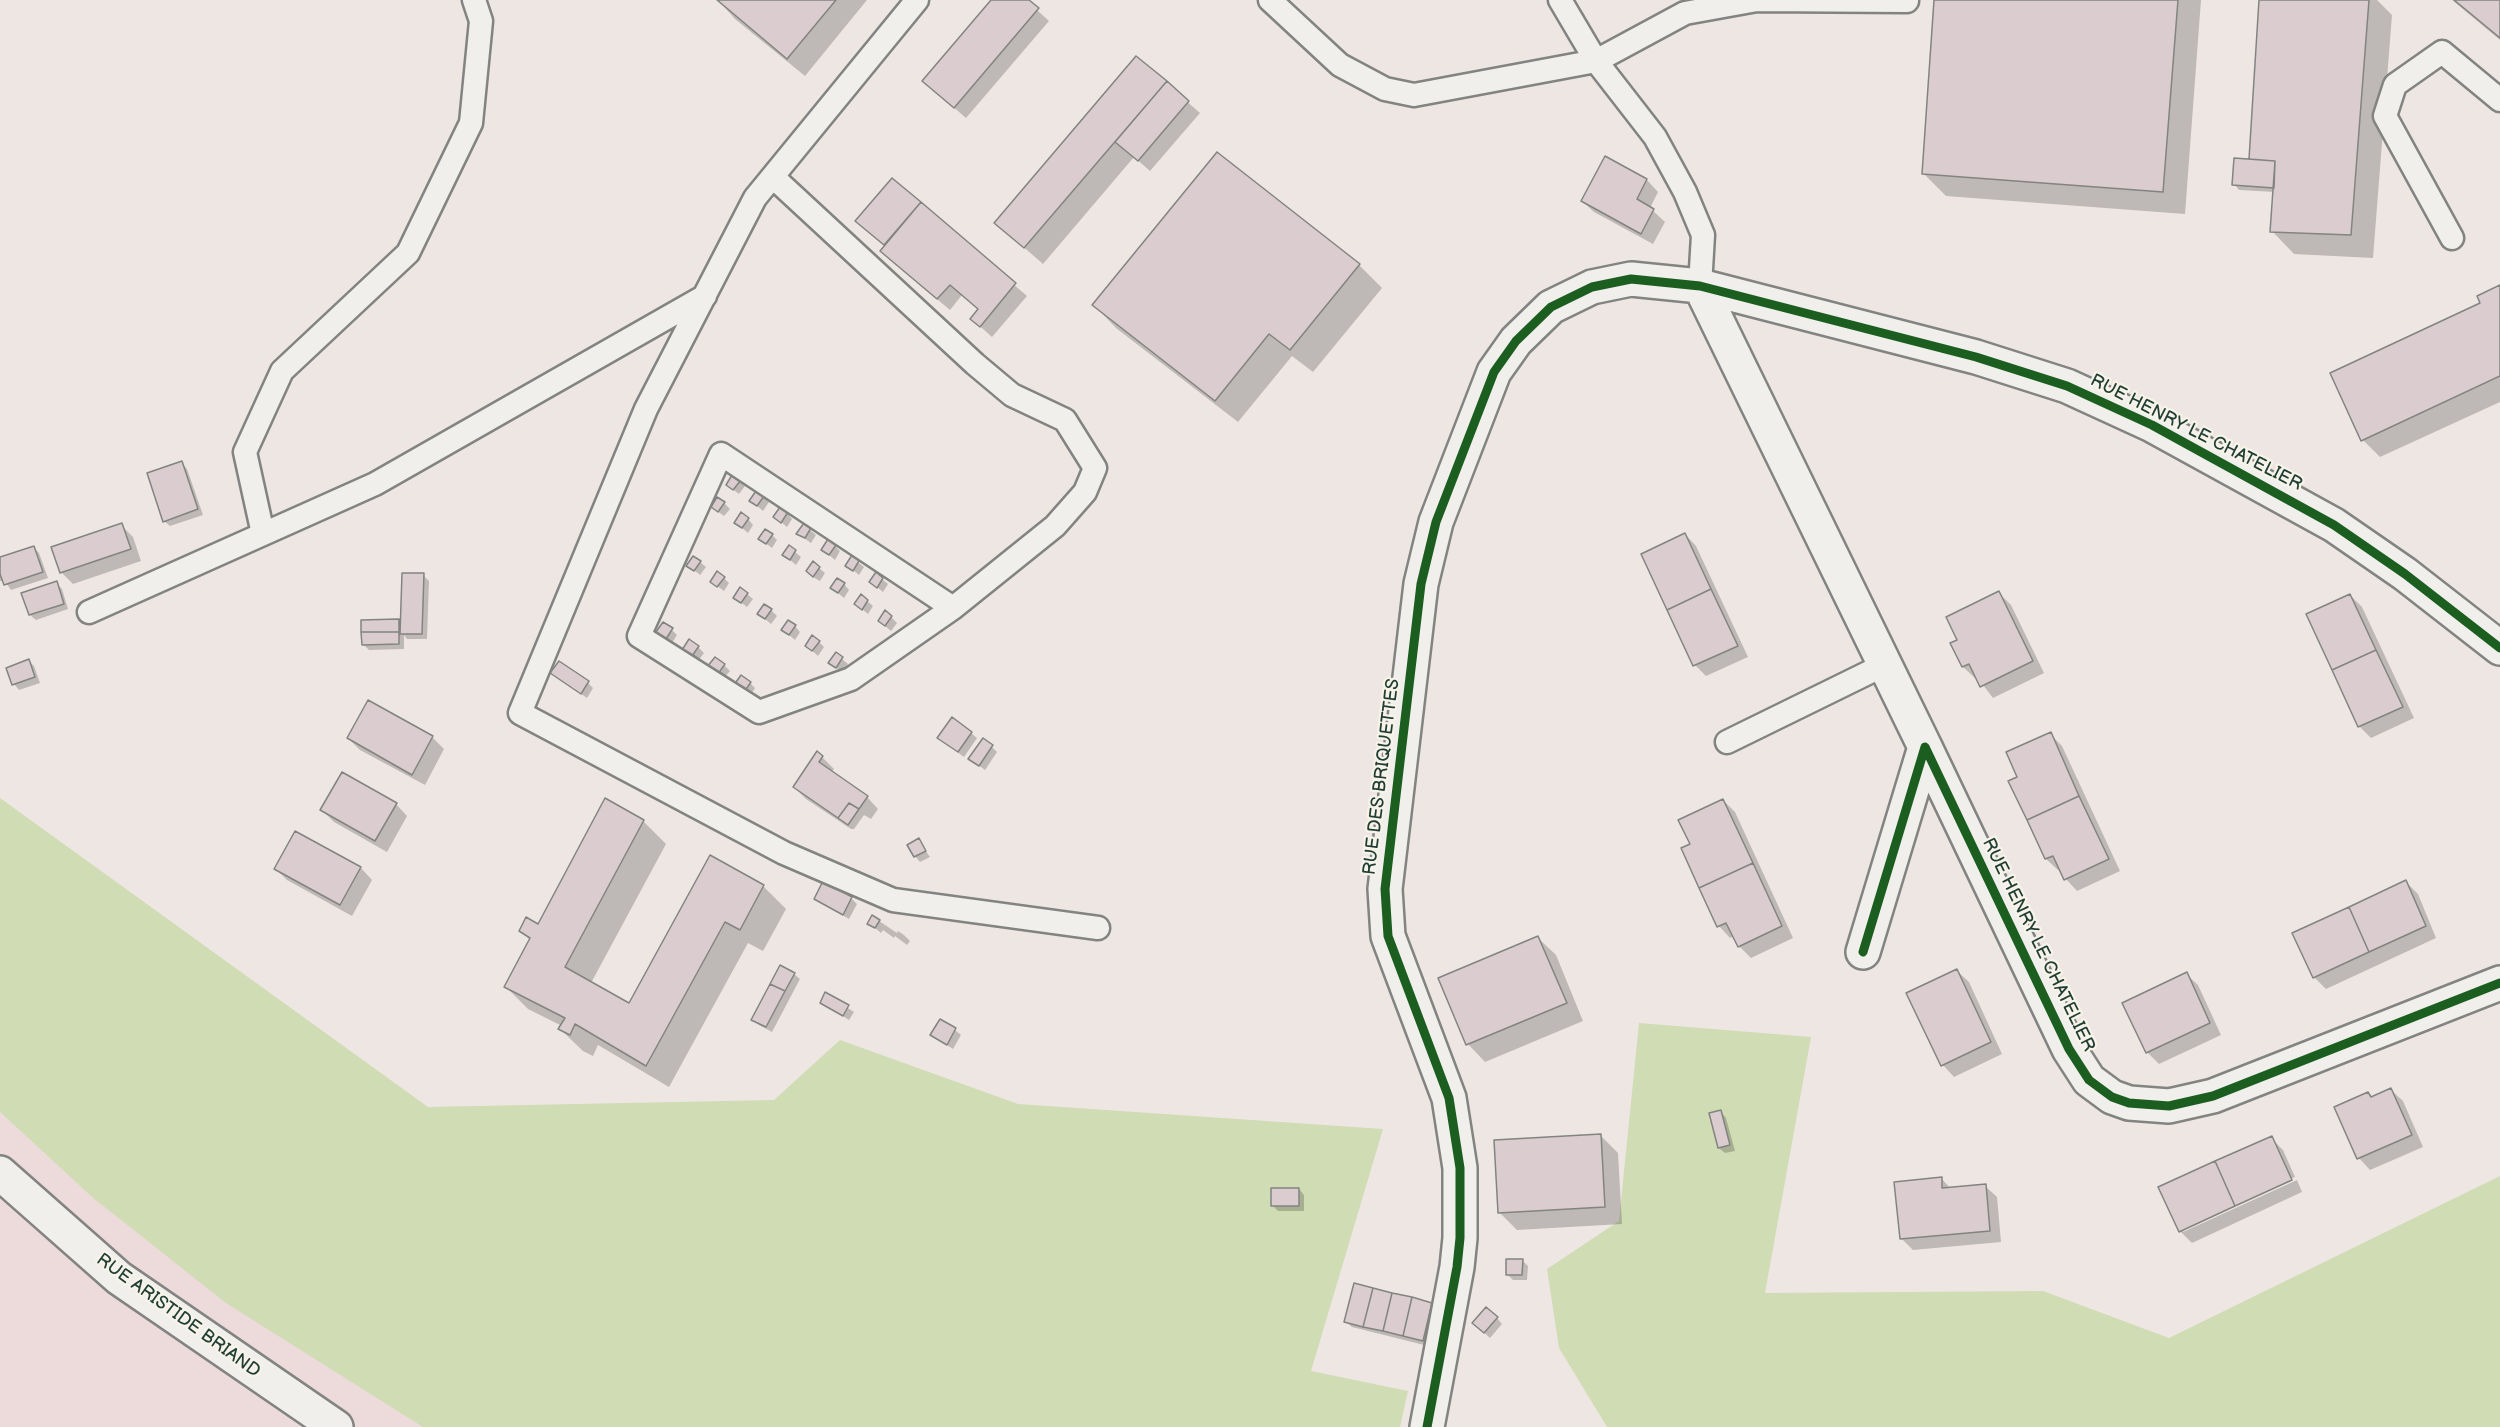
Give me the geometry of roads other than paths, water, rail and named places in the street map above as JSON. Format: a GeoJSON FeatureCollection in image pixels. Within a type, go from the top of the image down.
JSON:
{"type":"FeatureCollection","features":[{"type":"Feature","properties":{"kind":"street","name":"RUE DES BRIQUETTES"},"geometry":{"type":"LineString","coordinates":[[1427,1427],[1457,1268],[1460,1238],[1460,1168],[1449,1098],[1395,960],[1385,915],[1386,877],[1421,584],[1427,555],[1443,500],[1482,396],[1503,356],[1534,322],[1572,294],[1609,282],[1631,279],[1700,286]]}},
{"type":"Feature","properties":{"kind":"street","name":"RUE HENRY LE CHATELIER"},"geometry":{"type":"LineString","coordinates":[[1700,286],[1976,357],[2067,386],[2152,425],[2334,525],[2405,574],[2500,648]]}},
{"type":"Feature","properties":{"kind":"street","name":"RUE HENRY LE CHATELIER"},"geometry":{"type":"LineString","coordinates":[[1700,286],[1926,747],[2069,1049],[2089,1080],[2112,1097],[2130,1103],[2169,1106],[2213,1096],[2500,983]]}},
{"type":"Feature","properties":{"kind":"street"},"geometry":{"type":"LineString","coordinates":[[1863,952],[1926,747]]}},
{"type":"Feature","properties":{"kind":"street","name":"RUE ARISTIDE BRIAND"},"geometry":{"type":"LineString","coordinates":[[0,1173],[119,1278],[336,1427]]}},
{"type":"Feature","properties":{"kind":"lane"},"geometry":{"type":"LineString","coordinates":[[263,534],[245,452],[282,371],[408,253],[471,123],[481,21],[474,0]]}},
{"type":"Feature","properties":{"kind":"lane"},"geometry":{"type":"LineString","coordinates":[[917,0],[755,198],[646,409],[520,713],[784,853],[893,900],[1098,928]]}},
{"type":"Feature","properties":{"kind":"lane"},"geometry":{"type":"LineString","coordinates":[[1270,0],[1340,65],[1385,89],[1414,95],[1596,61],[1685,13],[1756,0],[1907,1]]}},
{"type":"Feature","properties":{"kind":"lane"},"geometry":{"type":"LineString","coordinates":[[1560,0],[1596,61],[1655,137],[1685,192],[1703,236],[1700,286]]}},
{"type":"Feature","properties":{"kind":"lane"},"geometry":{"type":"LineString","coordinates":[[2452,238],[2385,116],[2395,85],[2442,52],[2500,100]]}},
{"type":"Feature","properties":{"kind":"lane"},"geometry":{"type":"LineString","coordinates":[[773,177],[975,364],[1012,395],[1065,420],[1095,468],[1085,492],[1055,526],[953,608],[851,679],[759,712],[639,636],[721,453],[953,608]]}},
{"type":"Feature","properties":{"kind":"lane"},"geometry":{"type":"LineString","coordinates":[[88,612],[375,484],[705,296]]}},
{"type":"Feature","properties":{"kind":"lane"},"geometry":{"type":"LineString","coordinates":[[1727,742],[1884,665]]}}]}
